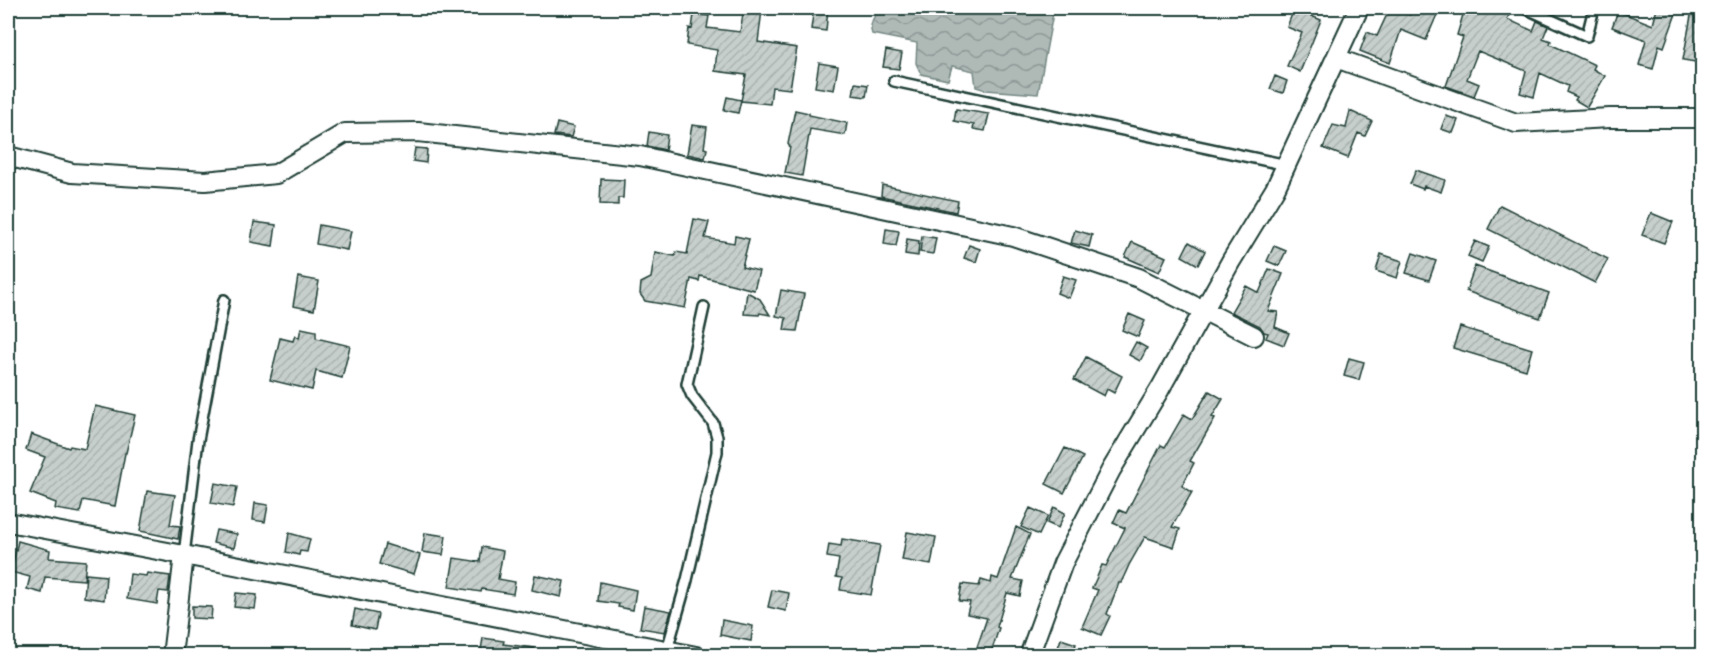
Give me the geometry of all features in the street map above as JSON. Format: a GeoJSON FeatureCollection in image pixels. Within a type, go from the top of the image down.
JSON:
{"type":"FeatureCollection","features":[{"type":"Feature","properties":{"kind":"street"},"geometry":{"type":"LineString","coordinates":[[1029,656],[1063,563],[1111,470],[1287,165],[1359,8]]}},
{"type":"Feature","properties":{"kind":"street"},"geometry":{"type":"LineString","coordinates":[[1336,58],[1516,123],[1610,118],[1702,118]]}},
{"type":"Feature","properties":{"kind":"street"},"geometry":{"type":"LineString","coordinates":[[8,156],[72,173],[205,181],[276,174],[345,133],[417,132],[640,156],[1013,236],[1139,278],[1254,336]]}},
{"type":"Feature","properties":{"kind":"street"},"geometry":{"type":"LineString","coordinates":[[8,522],[184,555],[654,651],[696,656]]}},
{"type":"Feature","properties":{"kind":"street"},"geometry":{"type":"LineString","coordinates":[[172,656],[184,555]]}},
{"type":"Feature","properties":{"kind":"lane"},"geometry":{"type":"LineString","coordinates":[[1525,8],[1587,36],[1594,8]]}},
{"type":"Feature","properties":{"kind":"lane"},"geometry":{"type":"LineString","coordinates":[[894,81],[1287,165]]}},
{"type":"Feature","properties":{"kind":"lane"},"geometry":{"type":"LineString","coordinates":[[184,555],[198,440],[224,300]]}},
{"type":"Feature","properties":{"kind":"lane"},"geometry":{"type":"LineString","coordinates":[[654,651],[687,580],[717,452],[717,437],[713,423],[692,396],[687,384],[704,307]]}},
{"type":"Feature","properties":{"kind":"water"},"geometry":{"type":"Polygon","coordinates":[[[922,8],[1054,8],[1038,94],[986,90],[976,87],[974,71],[952,66],[948,80],[921,74],[916,63],[917,43],[872,34],[872,21],[880,10],[917,14],[922,8]]]}},
{"type":"Feature","properties":{"kind":"building"},"geometry":{"type":"Polygon","coordinates":[[[744,8],[762,10],[758,42],[797,48],[790,89],[772,87],[770,104],[741,101],[746,75],[715,71],[717,50],[687,45],[694,14],[709,16],[707,28],[740,32],[744,8]]]}},
{"type":"Feature","properties":{"kind":"building"},"geometry":{"type":"Polygon","coordinates":[[[814,8],[828,8],[826,31],[811,29],[814,8]]]}},
{"type":"Feature","properties":{"kind":"building"},"geometry":{"type":"Polygon","coordinates":[[[1390,8],[1410,15],[1413,8],[1439,10],[1426,40],[1401,30],[1390,63],[1360,51],[1367,32],[1377,36],[1390,8]]]}},
{"type":"Feature","properties":{"kind":"building"},"geometry":{"type":"Polygon","coordinates":[[[1465,8],[1513,8],[1507,19],[1533,31],[1537,21],[1548,26],[1543,38],[1551,41],[1550,44],[1595,65],[1593,69],[1605,76],[1587,107],[1575,100],[1577,97],[1566,92],[1568,86],[1540,73],[1534,97],[1520,93],[1526,71],[1478,51],[1467,79],[1479,84],[1474,96],[1446,86],[1463,37],[1457,35],[1465,8]]]}},
{"type":"Feature","properties":{"kind":"building"},"geometry":{"type":"Polygon","coordinates":[[[1657,8],[1678,8],[1664,47],[1659,45],[1653,69],[1639,65],[1646,40],[1612,27],[1618,11],[1653,25],[1657,8]]]}},
{"type":"Feature","properties":{"kind":"building"},"geometry":{"type":"Polygon","coordinates":[[[1294,9],[1321,20],[1300,72],[1287,66],[1302,33],[1287,27],[1294,9]]]}},
{"type":"Feature","properties":{"kind":"building"},"geometry":{"type":"Polygon","coordinates":[[[1692,10],[1702,12],[1702,63],[1683,60],[1692,10]]]}},
{"type":"Feature","properties":{"kind":"building"},"geometry":{"type":"Polygon","coordinates":[[[886,50],[902,53],[899,69],[883,67],[886,50]]]}},
{"type":"Feature","properties":{"kind":"building"},"geometry":{"type":"Polygon","coordinates":[[[819,63],[838,66],[834,90],[815,87],[819,63]]]}},
{"type":"Feature","properties":{"kind":"building"},"geometry":{"type":"Polygon","coordinates":[[[1275,76],[1287,81],[1283,93],[1270,89],[1275,76]]]}},
{"type":"Feature","properties":{"kind":"building"},"geometry":{"type":"Polygon","coordinates":[[[855,83],[868,85],[866,97],[853,95],[855,83]]]}},
{"type":"Feature","properties":{"kind":"building"},"geometry":{"type":"Polygon","coordinates":[[[727,97],[741,100],[738,113],[724,110],[727,97]]]}},
{"type":"Feature","properties":{"kind":"building"},"geometry":{"type":"Polygon","coordinates":[[[956,109],[989,114],[985,131],[973,129],[974,125],[954,121],[956,109]]]}},
{"type":"Feature","properties":{"kind":"building"},"geometry":{"type":"Polygon","coordinates":[[[795,110],[847,123],[845,135],[810,129],[802,176],[785,173],[795,110]]]}},
{"type":"Feature","properties":{"kind":"building"},"geometry":{"type":"Polygon","coordinates":[[[1350,111],[1372,121],[1365,136],[1358,133],[1348,158],[1323,148],[1333,125],[1346,128],[1350,111]]]}},
{"type":"Feature","properties":{"kind":"building"},"geometry":{"type":"Polygon","coordinates":[[[1446,116],[1458,120],[1453,133],[1441,129],[1446,116]]]}},
{"type":"Feature","properties":{"kind":"building"},"geometry":{"type":"Polygon","coordinates":[[[557,123],[574,127],[571,137],[554,135],[557,123]]]}},
{"type":"Feature","properties":{"kind":"building"},"geometry":{"type":"Polygon","coordinates":[[[692,125],[707,127],[705,158],[687,154],[692,125]]]}},
{"type":"Feature","properties":{"kind":"building"},"geometry":{"type":"Polygon","coordinates":[[[649,132],[667,135],[665,150],[647,146],[649,132]]]}},
{"type":"Feature","properties":{"kind":"building"},"geometry":{"type":"Polygon","coordinates":[[[415,148],[427,149],[426,163],[413,161],[415,148]]]}},
{"type":"Feature","properties":{"kind":"building"},"geometry":{"type":"Polygon","coordinates":[[[1416,170],[1445,180],[1441,192],[1410,184],[1416,170]]]}},
{"type":"Feature","properties":{"kind":"building"},"geometry":{"type":"Polygon","coordinates":[[[601,179],[624,180],[623,198],[618,198],[618,205],[600,204],[601,179]]]}},
{"type":"Feature","properties":{"kind":"building"},"geometry":{"type":"Polygon","coordinates":[[[882,185],[958,201],[956,212],[881,196],[882,185]]]}},
{"type":"Feature","properties":{"kind":"building"},"geometry":{"type":"Polygon","coordinates":[[[1500,205],[1608,259],[1595,283],[1488,229],[1500,205]]]}},
{"type":"Feature","properties":{"kind":"building"},"geometry":{"type":"Polygon","coordinates":[[[1651,213],[1673,222],[1664,243],[1642,235],[1651,213]]]}},
{"type":"Feature","properties":{"kind":"building"},"geometry":{"type":"Polygon","coordinates":[[[694,219],[709,222],[705,238],[734,243],[735,236],[749,239],[742,267],[759,271],[754,290],[700,276],[699,281],[691,279],[685,308],[645,301],[640,294],[641,283],[651,278],[655,252],[675,256],[676,252],[687,254],[694,219]]]}},
{"type":"Feature","properties":{"kind":"building"},"geometry":{"type":"Polygon","coordinates":[[[254,222],[276,225],[273,246],[251,242],[254,222]]]}},
{"type":"Feature","properties":{"kind":"building"},"geometry":{"type":"Polygon","coordinates":[[[319,225],[351,231],[347,250],[316,244],[319,225]]]}},
{"type":"Feature","properties":{"kind":"building"},"geometry":{"type":"Polygon","coordinates":[[[886,229],[899,231],[896,246],[884,244],[886,229]]]}},
{"type":"Feature","properties":{"kind":"building"},"geometry":{"type":"Polygon","coordinates":[[[1075,230],[1092,235],[1089,247],[1071,243],[1075,230]]]}},
{"type":"Feature","properties":{"kind":"building"},"geometry":{"type":"Polygon","coordinates":[[[922,236],[936,238],[933,254],[920,252],[922,236]]]}},
{"type":"Feature","properties":{"kind":"building"},"geometry":{"type":"Polygon","coordinates":[[[907,239],[919,241],[918,256],[905,254],[907,239]]]}},
{"type":"Feature","properties":{"kind":"building"},"geometry":{"type":"Polygon","coordinates":[[[1475,241],[1489,247],[1482,262],[1468,256],[1475,241]]]}},
{"type":"Feature","properties":{"kind":"building"},"geometry":{"type":"Polygon","coordinates":[[[1132,242],[1166,257],[1159,272],[1125,257],[1132,242]]]}},
{"type":"Feature","properties":{"kind":"building"},"geometry":{"type":"Polygon","coordinates":[[[1189,242],[1205,251],[1198,265],[1182,256],[1189,242]]]}},
{"type":"Feature","properties":{"kind":"building"},"geometry":{"type":"Polygon","coordinates":[[[969,245],[980,249],[976,262],[964,258],[969,245]]]}},
{"type":"Feature","properties":{"kind":"building"},"geometry":{"type":"Polygon","coordinates":[[[1274,246],[1286,251],[1279,266],[1267,261],[1274,246]]]}},
{"type":"Feature","properties":{"kind":"building"},"geometry":{"type":"Polygon","coordinates":[[[1413,253],[1436,261],[1429,280],[1406,273],[1413,253]]]}},
{"type":"Feature","properties":{"kind":"building"},"geometry":{"type":"Polygon","coordinates":[[[1381,254],[1402,261],[1397,278],[1376,271],[1381,254]]]}},
{"type":"Feature","properties":{"kind":"building"},"geometry":{"type":"Polygon","coordinates":[[[1475,266],[1549,293],[1540,318],[1466,291],[1475,266]]]}},
{"type":"Feature","properties":{"kind":"building"},"geometry":{"type":"Polygon","coordinates":[[[1269,269],[1283,274],[1268,311],[1278,312],[1275,327],[1289,333],[1284,345],[1266,338],[1268,333],[1264,332],[1260,326],[1231,312],[1246,286],[1259,293],[1269,269]]]}},
{"type":"Feature","properties":{"kind":"building"},"geometry":{"type":"Polygon","coordinates":[[[1063,276],[1076,280],[1069,298],[1057,293],[1063,276]]]}},
{"type":"Feature","properties":{"kind":"building"},"geometry":{"type":"Polygon","coordinates":[[[298,277],[319,281],[314,310],[293,306],[298,277]]]}},
{"type":"Feature","properties":{"kind":"building"},"geometry":{"type":"Polygon","coordinates":[[[781,290],[804,294],[797,331],[784,330],[786,318],[776,316],[781,290]]]}},
{"type":"Feature","properties":{"kind":"building"},"geometry":{"type":"Polygon","coordinates":[[[747,292],[760,299],[770,315],[744,314],[747,292]]]}},
{"type":"Feature","properties":{"kind":"building"},"geometry":{"type":"Polygon","coordinates":[[[1129,314],[1145,321],[1138,337],[1122,330],[1129,314]]]}},
{"type":"Feature","properties":{"kind":"building"},"geometry":{"type":"Polygon","coordinates":[[[1460,327],[1532,349],[1526,370],[1453,348],[1460,327]]]}},
{"type":"Feature","properties":{"kind":"building"},"geometry":{"type":"Polygon","coordinates":[[[301,328],[316,331],[316,338],[350,346],[342,378],[316,371],[312,390],[270,380],[280,338],[293,341],[295,335],[299,338],[301,328]]]}},
{"type":"Feature","properties":{"kind":"building"},"geometry":{"type":"Polygon","coordinates":[[[1136,342],[1147,348],[1140,361],[1129,355],[1136,342]]]}},
{"type":"Feature","properties":{"kind":"building"},"geometry":{"type":"Polygon","coordinates":[[[1086,357],[1122,376],[1114,393],[1107,389],[1104,396],[1074,380],[1086,357]]]}},
{"type":"Feature","properties":{"kind":"building"},"geometry":{"type":"Polygon","coordinates":[[[1349,358],[1364,362],[1359,380],[1344,376],[1349,358]]]}},
{"type":"Feature","properties":{"kind":"building"},"geometry":{"type":"Polygon","coordinates":[[[1209,391],[1223,399],[1212,417],[1215,418],[1190,461],[1194,463],[1182,486],[1192,492],[1172,527],[1180,529],[1174,547],[1145,537],[1119,583],[1107,614],[1110,616],[1101,635],[1082,627],[1098,590],[1092,588],[1102,565],[1106,566],[1125,528],[1113,523],[1119,510],[1126,513],[1161,445],[1165,447],[1184,414],[1192,419],[1209,391]]]}},
{"type":"Feature","properties":{"kind":"building"},"geometry":{"type":"Polygon","coordinates":[[[95,406],[135,415],[115,506],[83,500],[80,513],[55,509],[56,503],[30,493],[45,457],[26,450],[31,434],[69,448],[70,446],[85,449],[95,406]]]}},
{"type":"Feature","properties":{"kind":"building"},"geometry":{"type":"Polygon","coordinates":[[[1065,448],[1083,457],[1064,493],[1046,484],[1065,448]]]}},
{"type":"Feature","properties":{"kind":"building"},"geometry":{"type":"Polygon","coordinates":[[[215,483],[237,487],[233,507],[211,503],[215,483]]]}},
{"type":"Feature","properties":{"kind":"building"},"geometry":{"type":"Polygon","coordinates":[[[147,491],[175,495],[170,525],[180,526],[178,539],[140,531],[147,491]]]}},
{"type":"Feature","properties":{"kind":"building"},"geometry":{"type":"Polygon","coordinates":[[[255,503],[268,505],[265,522],[253,520],[255,503]]]}},
{"type":"Feature","properties":{"kind":"building"},"geometry":{"type":"Polygon","coordinates":[[[1054,507],[1065,513],[1058,528],[1047,523],[1054,507]]]}},
{"type":"Feature","properties":{"kind":"building"},"geometry":{"type":"Polygon","coordinates":[[[1030,508],[1048,516],[1039,535],[1021,527],[1030,508]]]}},
{"type":"Feature","properties":{"kind":"building"},"geometry":{"type":"Polygon","coordinates":[[[1016,527],[1030,534],[1012,579],[1023,581],[1020,596],[1007,593],[990,656],[974,656],[987,618],[967,614],[970,602],[959,601],[962,584],[979,586],[981,580],[991,583],[992,577],[998,579],[1016,527]]]}},
{"type":"Feature","properties":{"kind":"building"},"geometry":{"type":"Polygon","coordinates":[[[216,530],[237,534],[234,548],[213,543],[216,530]]]}},
{"type":"Feature","properties":{"kind":"building"},"geometry":{"type":"Polygon","coordinates":[[[907,532],[936,537],[931,565],[902,560],[907,532]]]}},
{"type":"Feature","properties":{"kind":"building"},"geometry":{"type":"Polygon","coordinates":[[[289,533],[310,539],[307,552],[300,551],[299,555],[286,552],[289,533]]]}},
{"type":"Feature","properties":{"kind":"building"},"geometry":{"type":"Polygon","coordinates":[[[425,533],[446,536],[443,555],[422,552],[425,533]]]}},
{"type":"Feature","properties":{"kind":"building"},"geometry":{"type":"Polygon","coordinates":[[[842,539],[880,545],[871,595],[840,590],[842,578],[836,577],[839,559],[827,557],[829,544],[841,546],[842,539]]]}},
{"type":"Feature","properties":{"kind":"building"},"geometry":{"type":"Polygon","coordinates":[[[18,541],[50,550],[49,558],[86,561],[84,580],[45,577],[42,593],[27,589],[30,577],[11,572],[18,541]]]}},
{"type":"Feature","properties":{"kind":"building"},"geometry":{"type":"Polygon","coordinates":[[[385,544],[420,555],[414,574],[379,564],[385,544]]]}},
{"type":"Feature","properties":{"kind":"building"},"geometry":{"type":"Polygon","coordinates":[[[482,547],[503,551],[498,579],[515,582],[513,594],[449,587],[454,558],[480,562],[482,547]]]}},
{"type":"Feature","properties":{"kind":"building"},"geometry":{"type":"Polygon","coordinates":[[[147,573],[170,576],[168,592],[159,591],[157,604],[127,599],[130,574],[146,576],[147,573]]]}},
{"type":"Feature","properties":{"kind":"building"},"geometry":{"type":"Polygon","coordinates":[[[86,574],[106,576],[104,600],[84,597],[86,574]]]}},
{"type":"Feature","properties":{"kind":"building"},"geometry":{"type":"Polygon","coordinates":[[[535,575],[564,581],[561,597],[532,590],[535,575]]]}},
{"type":"Feature","properties":{"kind":"building"},"geometry":{"type":"Polygon","coordinates":[[[600,582],[636,590],[633,610],[618,607],[619,604],[598,601],[600,582]]]}},
{"type":"Feature","properties":{"kind":"building"},"geometry":{"type":"Polygon","coordinates":[[[772,590],[789,593],[786,611],[768,607],[772,590]]]}},
{"type":"Feature","properties":{"kind":"building"},"geometry":{"type":"Polygon","coordinates":[[[236,593],[257,595],[255,609],[234,607],[236,593]]]}},
{"type":"Feature","properties":{"kind":"building"},"geometry":{"type":"Polygon","coordinates":[[[192,606],[212,607],[211,619],[192,618],[192,606]]]}},
{"type":"Feature","properties":{"kind":"building"},"geometry":{"type":"Polygon","coordinates":[[[644,606],[671,611],[665,632],[640,628],[644,606]]]}},
{"type":"Feature","properties":{"kind":"building"},"geometry":{"type":"Polygon","coordinates":[[[355,609],[378,614],[375,630],[352,625],[355,609]]]}},
{"type":"Feature","properties":{"kind":"building"},"geometry":{"type":"Polygon","coordinates":[[[722,620],[753,626],[751,641],[720,635],[722,620]]]}},
{"type":"Feature","properties":{"kind":"building"},"geometry":{"type":"Polygon","coordinates":[[[483,638],[504,641],[503,644],[534,648],[533,656],[480,656],[483,638]]]}},
{"type":"Feature","properties":{"kind":"building"},"geometry":{"type":"Polygon","coordinates":[[[1061,639],[1076,644],[1072,656],[1055,656],[1061,639]]]}}]}
